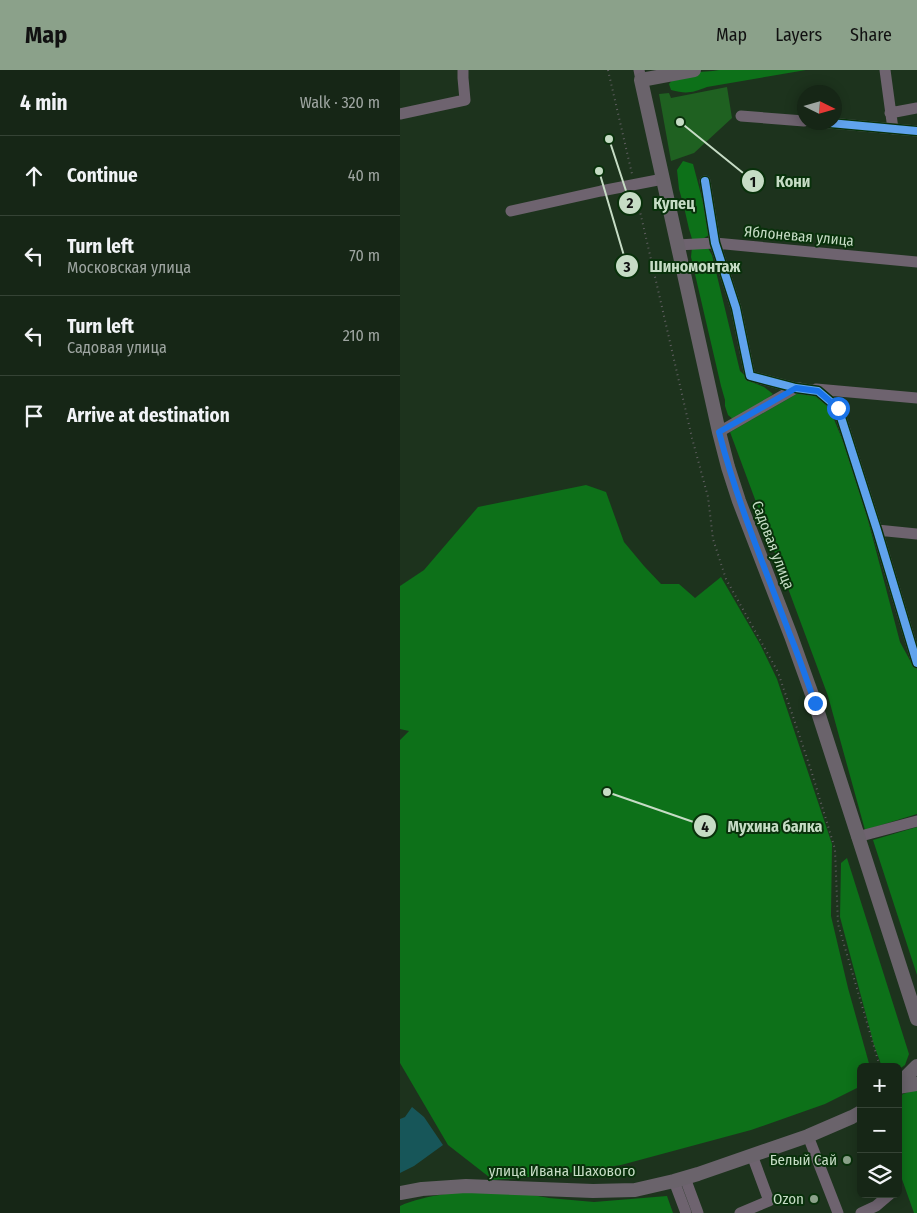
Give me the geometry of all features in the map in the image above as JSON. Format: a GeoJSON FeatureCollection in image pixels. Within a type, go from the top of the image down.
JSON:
{"type":"FeatureCollection","features":[{"type":"Feature","properties":{"kind":"main road"},"geometry":{"type":"LineString","coordinates":[[640,75],[694,70]]}},
{"type":"Feature","properties":{"kind":"main road","name":"Садовая улица"},"geometry":{"type":"LineString","coordinates":[[640,75],[728,467],[815,703],[917,1019]]}},
{"type":"Feature","properties":{"kind":"main road"},"geometry":{"type":"LineString","coordinates":[[902,1082],[917,1066]]}},
{"type":"Feature","properties":{"kind":"main road"},"geometry":{"type":"LineString","coordinates":[[902,1086],[917,1084]]}},
{"type":"Feature","properties":{"kind":"main road","name":"улица Ивана Шахового"},"geometry":{"type":"LineString","coordinates":[[400,1193],[422,1189],[466,1186],[593,1191],[635,1190],[680,1179],[808,1136],[857,1114]]}},
{"type":"Feature","properties":{"kind":"street"},"geometry":{"type":"LineString","coordinates":[[400,114],[465,100],[464,70]]}},
{"type":"Feature","properties":{"kind":"street"},"geometry":{"type":"LineString","coordinates":[[887,70],[893,129]]}},
{"type":"Feature","properties":{"kind":"street"},"geometry":{"type":"LineString","coordinates":[[890,113],[917,108]]}},
{"type":"Feature","properties":{"kind":"street"},"geometry":{"type":"LineString","coordinates":[[740,116],[797,120]]}},
{"type":"Feature","properties":{"kind":"street"},"geometry":{"type":"LineString","coordinates":[[842,124],[917,131]]}},
{"type":"Feature","properties":{"kind":"street"},"geometry":{"type":"LineString","coordinates":[[510,211],[662,179]]}},
{"type":"Feature","properties":{"kind":"street"},"geometry":{"type":"LineString","coordinates":[[705,181],[715,243],[736,308],[750,376],[796,388],[818,391],[838,408],[878,530],[917,663]]}},
{"type":"Feature","properties":{"kind":"street","name":"Яблоневая улица"},"geometry":{"type":"LineString","coordinates":[[677,245],[715,243],[917,262]]}},
{"type":"Feature","properties":{"kind":"street"},"geometry":{"type":"LineString","coordinates":[[719,432],[796,388],[917,398]]}},
{"type":"Feature","properties":{"kind":"street"},"geometry":{"type":"LineString","coordinates":[[878,530],[917,534]]}},
{"type":"Feature","properties":{"kind":"street"},"geometry":{"type":"LineString","coordinates":[[857,837],[917,821]]}},
{"type":"Feature","properties":{"kind":"street"},"geometry":{"type":"LineString","coordinates":[[808,1136],[838,1213]]}},
{"type":"Feature","properties":{"kind":"street"},"geometry":{"type":"LineString","coordinates":[[740,1213],[768,1201],[752,1155]]}},
{"type":"Feature","properties":{"kind":"street"},"geometry":{"type":"LineString","coordinates":[[680,1179],[686,1213]]}},
{"type":"Feature","properties":{"kind":"street"},"geometry":{"type":"LineString","coordinates":[[680,1179],[698,1213]]}},
{"type":"Feature","properties":{"kind":"street"},"geometry":{"type":"LineString","coordinates":[[861,1213],[876,1206],[885,1198]]}},
{"type":"Feature","properties":{"kind":"path"},"geometry":{"type":"LineString","coordinates":[[608,70],[692,438],[708,497],[713,539],[726,579],[778,672],[811,770],[835,849],[838,924],[879,1063]]}},
{"type":"Feature","properties":{"kind":"green space"},"geometry":{"type":"Polygon","coordinates":[[[719,70],[806,70],[707,87],[697,91],[681,92],[671,90],[669,84],[679,76],[719,70]]]}},
{"type":"Feature","properties":{"kind":"green space"},"geometry":{"type":"Polygon","coordinates":[[[727,87],[732,118],[694,153],[671,161],[659,94],[669,93],[671,98],[727,87]]]}},
{"type":"Feature","properties":{"kind":"green space"},"geometry":{"type":"Polygon","coordinates":[[[683,161],[693,164],[708,221],[709,235],[701,240],[692,239],[679,189],[677,170],[683,161]]]}},
{"type":"Feature","properties":{"kind":"green space"},"geometry":{"type":"Polygon","coordinates":[[[692,247],[708,248],[712,255],[740,371],[752,382],[764,387],[773,394],[735,421],[728,415],[725,406],[691,257],[692,247]]]}},
{"type":"Feature","properties":{"kind":"green space"},"geometry":{"type":"Polygon","coordinates":[[[800,392],[818,397],[829,407],[847,451],[862,497],[900,642],[912,664],[917,667],[917,814],[865,830],[828,696],[730,432],[800,392]]]}},
{"type":"Feature","properties":{"kind":"green space"},"geometry":{"type":"Polygon","coordinates":[[[586,485],[606,492],[624,542],[661,584],[679,584],[695,598],[721,577],[760,644],[777,679],[832,844],[831,916],[848,988],[869,1063],[857,1063],[857,1088],[825,1104],[751,1130],[621,1165],[561,1174],[493,1180],[448,1145],[400,1063],[400,740],[409,731],[400,729],[400,586],[424,570],[478,507],[586,485]]]}},
{"type":"Feature","properties":{"kind":"green space"},"geometry":{"type":"Polygon","coordinates":[[[917,827],[917,975],[873,840],[917,827]]]}},
{"type":"Feature","properties":{"kind":"green space"},"geometry":{"type":"Polygon","coordinates":[[[847,858],[909,1054],[905,1065],[902,1067],[902,1063],[881,1063],[874,1045],[840,917],[841,863],[847,858]]]}},
{"type":"Feature","properties":{"kind":"green space"},"geometry":{"type":"Polygon","coordinates":[[[917,1089],[917,1213],[914,1213],[902,1179],[903,1094],[917,1089]]]}},
{"type":"Feature","properties":{"kind":"green space"},"geometry":{"type":"Polygon","coordinates":[[[493,1188],[549,1198],[594,1202],[667,1196],[673,1213],[400,1213],[400,1206],[421,1199],[493,1188]]]}},
{"type":"Feature","properties":{"kind":"water"},"geometry":{"type":"Polygon","coordinates":[[[412,1107],[424,1117],[443,1145],[414,1166],[400,1173],[400,1119],[405,1117],[412,1107]]]}},
{"type":"Feature","properties":{"kind":"cycle path"},"geometry":{"type":"LineString","coordinates":[[842,124],[917,131]]}},
{"type":"Feature","properties":{"kind":"cycle path"},"geometry":{"type":"LineString","coordinates":[[705,181],[715,243],[736,308],[750,376],[796,388],[818,391],[838,408],[917,663]]}},
{"type":"Feature","properties":{"kind":"place","name":"Кони"},"geometry":{"type":"Point","coordinates":[680,122]}},
{"type":"Feature","properties":{"kind":"place","name":"Купец"},"geometry":{"type":"Point","coordinates":[609,139]}},
{"type":"Feature","properties":{"kind":"place","name":"Шиномонтаж"},"geometry":{"type":"Point","coordinates":[599,171]}},
{"type":"Feature","properties":{"kind":"place","name":"Мухина балка"},"geometry":{"type":"Point","coordinates":[607,792]}},
{"type":"Feature","properties":{"kind":"place","name":"Белый Сай"},"geometry":{"type":"Point","coordinates":[847,1160]}},
{"type":"Feature","properties":{"kind":"place","name":"Ozon"},"geometry":{"type":"Point","coordinates":[814,1199]}},
{"type":"Feature","properties":{"kind":"route"},"geometry":{"type":"LineString","coordinates":[[815,703],[739,501],[719,432],[796,388],[818,391],[838,408]]}}]}
